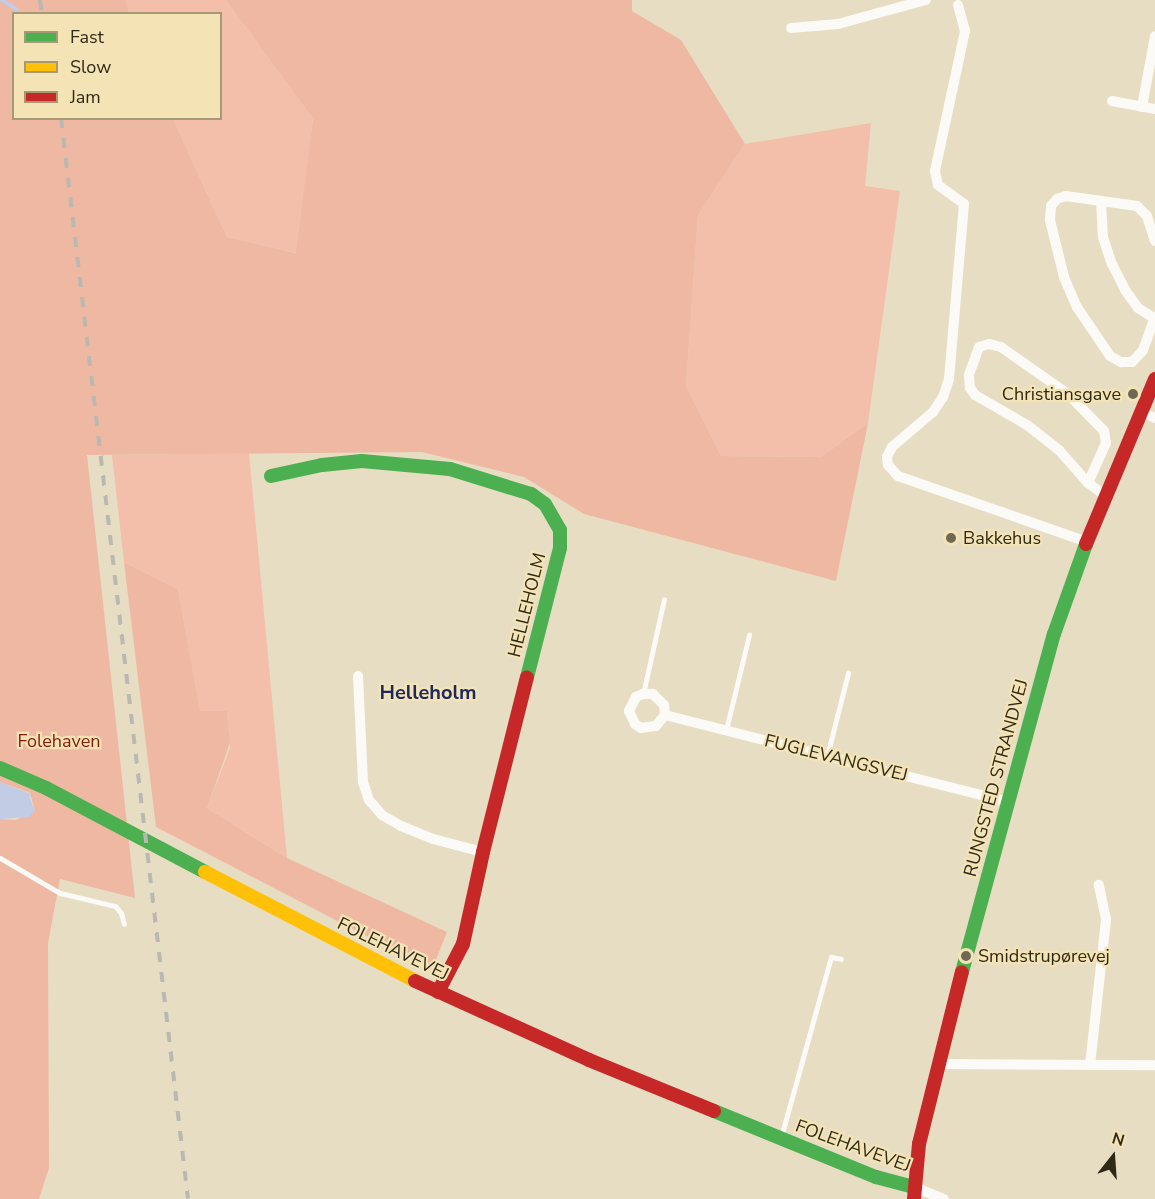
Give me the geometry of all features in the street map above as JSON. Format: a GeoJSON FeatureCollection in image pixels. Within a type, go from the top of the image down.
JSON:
{"type":"FeatureCollection","features":[{"type":"Feature","properties":{"kind":"street"},"geometry":{"type":"LineString","coordinates":[[790,28],[838,24],[926,0]]}},
{"type":"Feature","properties":{"kind":"street"},"geometry":{"type":"LineString","coordinates":[[958,5],[965,31],[935,171],[938,185],[964,204],[949,379],[944,397],[933,412],[892,447],[887,457],[888,465],[897,476],[1087,542]]}},
{"type":"Feature","properties":{"kind":"street"},"geometry":{"type":"LineString","coordinates":[[1142,107],[1155,36]]}},
{"type":"Feature","properties":{"kind":"street"},"geometry":{"type":"LineString","coordinates":[[1112,101],[1155,109]]}},
{"type":"Feature","properties":{"kind":"street"},"geometry":{"type":"LineString","coordinates":[[1101,201],[1102,237],[1112,264],[1125,290],[1138,308],[1155,318],[1143,350],[1132,362],[1122,362],[1108,352],[1077,308],[1056,252],[1050,220],[1051,206],[1057,199],[1066,196],[1101,201],[1143,210],[1155,241]]}},
{"type":"Feature","properties":{"kind":"street"},"geometry":{"type":"LineString","coordinates":[[1088,483],[1106,443],[1104,431],[1068,394],[1001,347],[989,344],[980,347],[969,375],[970,388],[975,395],[1027,425],[1059,450],[1088,483],[1106,496]]}},
{"type":"Feature","properties":{"kind":"street","name":"RUNGSTED STRANDVEJ"},"geometry":{"type":"LineString","coordinates":[[914,1193],[920,1135],[937,1064],[1055,632],[1087,542],[1155,379]]}},
{"type":"Feature","properties":{"kind":"street"},"geometry":{"type":"LineString","coordinates":[[1141,412],[1155,418]]}},
{"type":"Feature","properties":{"kind":"street","name":"HELLEHOLM"},"geometry":{"type":"LineString","coordinates":[[271,476],[322,465],[362,461],[450,469],[531,494],[545,504],[555,517],[560,530],[560,548],[483,852],[463,944],[438,992]]}},
{"type":"Feature","properties":{"kind":"street"},"geometry":{"type":"LineString","coordinates":[[358,676],[363,782],[369,800],[382,815],[401,826],[432,839],[483,852]]}},
{"type":"Feature","properties":{"kind":"street"},"geometry":{"type":"LineString","coordinates":[[643,694],[653,694],[664,705],[664,715],[656,726],[649,729],[635,724],[629,711],[631,703],[643,694]]}},
{"type":"Feature","properties":{"kind":"street","name":"FUGLEVANGSVEJ"},"geometry":{"type":"LineString","coordinates":[[664,715],[1008,802]]}},
{"type":"Feature","properties":{"kind":"street","name":"FOLEHAVEVEJ"},"geometry":{"type":"LineString","coordinates":[[0,768],[46,788],[366,957],[438,992],[589,1060],[914,1193]]}},
{"type":"Feature","properties":{"kind":"street"},"geometry":{"type":"LineString","coordinates":[[1090,1065],[1106,919],[1099,885]]}},
{"type":"Feature","properties":{"kind":"street"},"geometry":{"type":"LineString","coordinates":[[937,1064],[1155,1065]]}},
{"type":"Feature","properties":{"kind":"street"},"geometry":{"type":"LineString","coordinates":[[914,1193],[944,1199]]}},
{"type":"Feature","properties":{"kind":"lane"},"geometry":{"type":"LineString","coordinates":[[643,694],[664,599]]}},
{"type":"Feature","properties":{"kind":"lane"},"geometry":{"type":"LineString","coordinates":[[726,730],[749,635]]}},
{"type":"Feature","properties":{"kind":"lane"},"geometry":{"type":"LineString","coordinates":[[827,756],[848,673]]}},
{"type":"Feature","properties":{"kind":"lane"},"geometry":{"type":"LineString","coordinates":[[0,858],[60,893],[115,906],[124,924]]}},
{"type":"Feature","properties":{"kind":"lane","name":"FOLEHAVEVEJ"},"geometry":{"type":"LineString","coordinates":[[780,1138],[831,957],[841,959]]}},
{"type":"Feature","properties":{"kind":"shaded area"},"geometry":{"type":"Polygon","coordinates":[[[126,0],[226,0],[313,119],[297,253],[227,237],[173,120],[222,120],[222,12],[129,12],[126,0]]]}},
{"type":"Feature","properties":{"kind":"shaded area"},"geometry":{"type":"Polygon","coordinates":[[[871,123],[865,186],[900,191],[868,423],[821,457],[721,456],[686,386],[698,215],[745,144],[871,123]]]}},
{"type":"Feature","properties":{"kind":"shaded area"},"geometry":{"type":"Polygon","coordinates":[[[249,453],[287,858],[207,808],[230,748],[227,711],[200,712],[178,589],[124,562],[112,455],[249,453]]]}},
{"type":"Feature","properties":{"kind":"green space","name":"Folehaven"},"geometry":{"type":"Polygon","coordinates":[[[0,0],[126,0],[129,12],[12,12],[12,120],[173,120],[227,237],[296,253],[313,119],[226,0],[632,0],[632,11],[681,40],[745,144],[698,215],[686,386],[721,456],[821,457],[868,423],[836,581],[584,514],[524,477],[422,452],[87,455],[135,898],[60,879],[48,943],[49,1168],[39,1199],[0,1199],[0,819],[16,820],[35,811],[30,793],[0,782],[0,0]]]}},
{"type":"Feature","properties":{"kind":"green space"},"geometry":{"type":"Polygon","coordinates":[[[124,562],[178,589],[200,711],[227,711],[230,743],[207,808],[287,858],[447,932],[432,970],[156,827],[124,562]]]}},
{"type":"Feature","properties":{"kind":"water"},"geometry":{"type":"Polygon","coordinates":[[[0,782],[31,794],[30,798],[35,811],[29,817],[0,819],[0,782]]]}},
{"type":"Feature","properties":{"kind":"waterway"},"geometry":{"type":"LineString","coordinates":[[2,0],[16,9]]}},
{"type":"Feature","properties":{"kind":"railway"},"geometry":{"type":"LineString","coordinates":[[40,0],[42,12]]}},
{"type":"Feature","properties":{"kind":"railway"},"geometry":{"type":"LineString","coordinates":[[61,120],[188,1199]]}},
{"type":"Feature","properties":{"kind":"traffic: fast"},"geometry":{"type":"LineString","coordinates":[[271,476],[322,465],[362,461],[450,469],[531,494],[545,504],[560,530],[560,548],[527,677]]}},
{"type":"Feature","properties":{"kind":"traffic: fast"},"geometry":{"type":"LineString","coordinates":[[962,972],[1054,634],[1086,544]]}},
{"type":"Feature","properties":{"kind":"traffic: fast"},"geometry":{"type":"LineString","coordinates":[[0,768],[46,788],[205,872]]}},
{"type":"Feature","properties":{"kind":"traffic: fast"},"geometry":{"type":"LineString","coordinates":[[714,1111],[876,1177],[914,1187]]}},
{"type":"Feature","properties":{"kind":"traffic: slow"},"geometry":{"type":"LineString","coordinates":[[205,872],[415,981]]}},
{"type":"Feature","properties":{"kind":"traffic: jam"},"geometry":{"type":"LineString","coordinates":[[1086,544],[1155,379]]}},
{"type":"Feature","properties":{"kind":"traffic: jam"},"geometry":{"type":"LineString","coordinates":[[438,992],[463,944],[483,852],[527,677]]}},
{"type":"Feature","properties":{"kind":"traffic: jam"},"geometry":{"type":"LineString","coordinates":[[914,1199],[919,1144],[962,972]]}},
{"type":"Feature","properties":{"kind":"traffic: jam"},"geometry":{"type":"LineString","coordinates":[[415,981],[589,1060],[714,1111]]}},
{"type":"Feature","properties":{"kind":"place","name":"Christiansgave"},"geometry":{"type":"Point","coordinates":[1133,394]}},
{"type":"Feature","properties":{"kind":"place","name":"Bakkehus"},"geometry":{"type":"Point","coordinates":[951,538]}},
{"type":"Feature","properties":{"kind":"place","name":"Smidstrupørevej"},"geometry":{"type":"Point","coordinates":[966,956]}},
{"type":"Feature","properties":{"kind":"district","name":"Helleholm"},"geometry":{"type":"Point","coordinates":[428,692]}}]}
